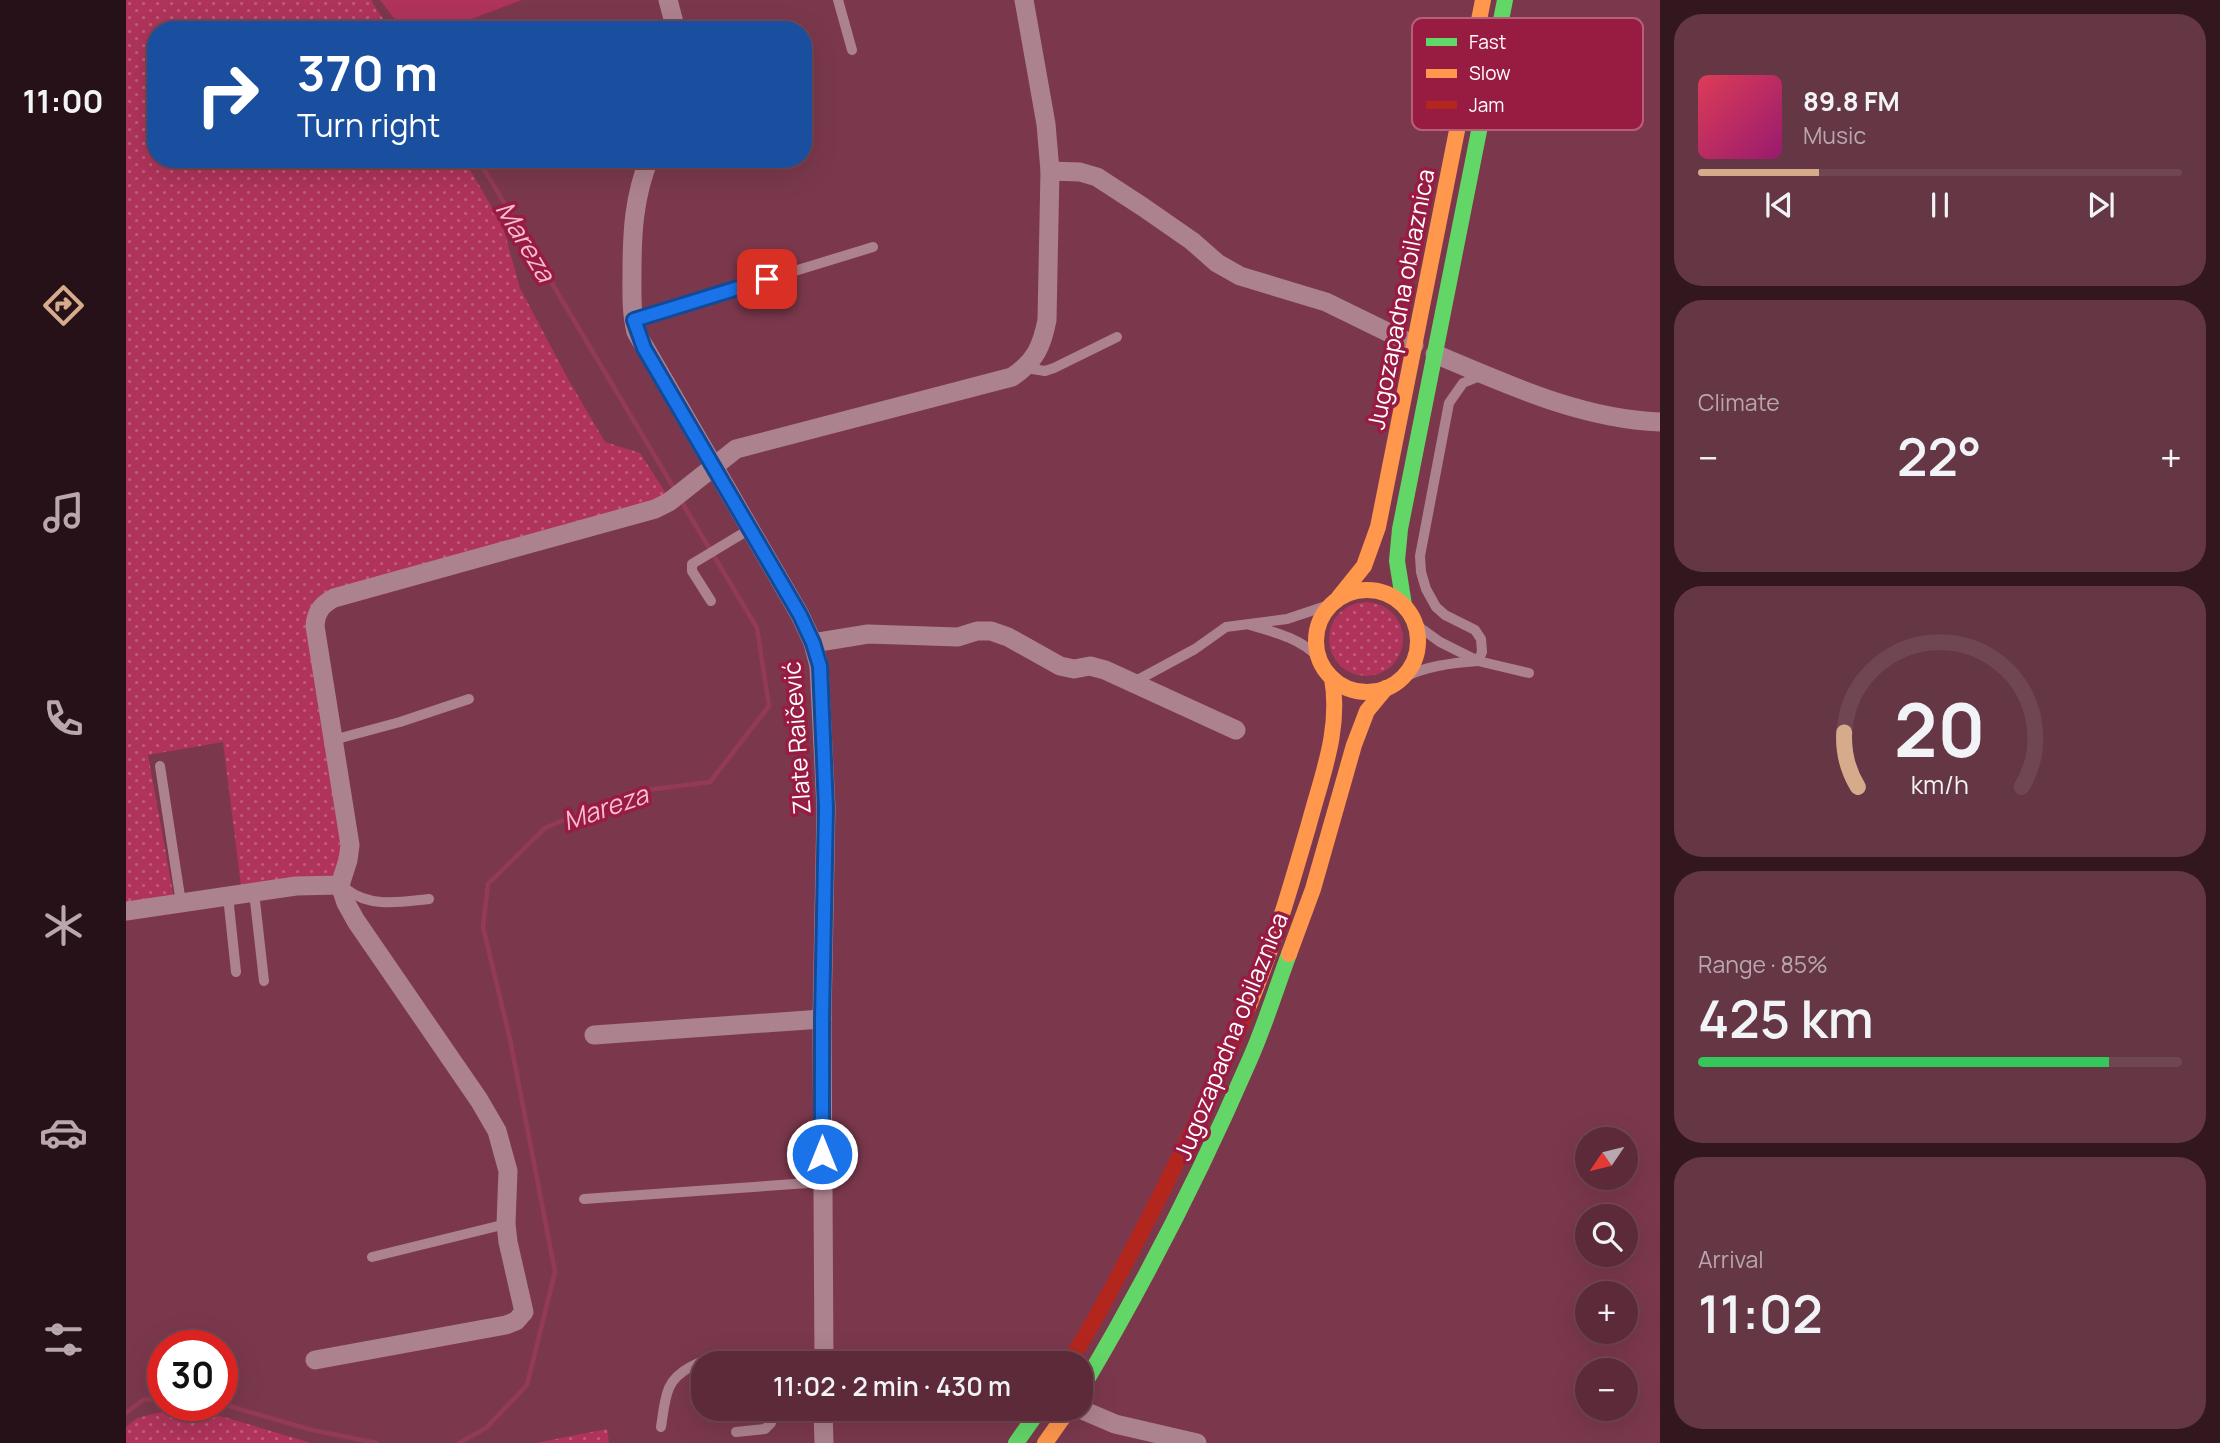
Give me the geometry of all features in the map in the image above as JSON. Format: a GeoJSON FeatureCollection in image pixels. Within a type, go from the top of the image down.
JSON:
{"type":"FeatureCollection","features":[{"type":"Feature","properties":{"kind":"main road","name":"Jugozapadna obilaznica"},"geometry":{"type":"LineString","coordinates":[[1479,18],[1483,0]]}},
{"type":"Feature","properties":{"kind":"main road","name":"Jugozapadna obilaznica"},"geometry":{"type":"LineString","coordinates":[[1501,18],[1505,0]]}},
{"type":"Feature","properties":{"kind":"main road","name":"Jugozapadna obilaznica"},"geometry":{"type":"LineString","coordinates":[[1334,601],[1364,566],[1378,527],[1457,130]]}},
{"type":"Feature","properties":{"kind":"main road","name":"Jugozapadna obilaznica"},"geometry":{"type":"LineString","coordinates":[[1404,605],[1398,573],[1398,546],[1479,130]]}},
{"type":"Feature","properties":{"kind":"main road"},"geometry":{"type":"LineString","coordinates":[[1356,590],[1373,590],[1390,595],[1404,605],[1415,624],[1418,639],[1411,667],[1402,678],[1386,688],[1372,692],[1344,687],[1332,678],[1318,657],[1315,643],[1321,617],[1334,601],[1356,590]]}},
{"type":"Feature","properties":{"kind":"main road","name":"Jugozapadna obilaznica"},"geometry":{"type":"LineString","coordinates":[[1077,1351],[1092,1327],[1151,1213],[1244,1019],[1303,848],[1335,729],[1337,706],[1332,678]]}},
{"type":"Feature","properties":{"kind":"main road","name":"Jugozapadna obilaznica"},"geometry":{"type":"LineString","coordinates":[[1093,1370],[1122,1321],[1190,1191],[1251,1057],[1313,889],[1354,745],[1367,711],[1386,688]]}},
{"type":"Feature","properties":{"kind":"main road"},"geometry":{"type":"LineString","coordinates":[[1016,1443],[1032,1421]]}},
{"type":"Feature","properties":{"kind":"main road"},"geometry":{"type":"LineString","coordinates":[[1045,1443],[1061,1421]]}},
{"type":"Feature","properties":{"kind":"street"},"geometry":{"type":"LineString","coordinates":[[668,0],[674,21]]}},
{"type":"Feature","properties":{"kind":"street"},"geometry":{"type":"LineString","coordinates":[[315,1360],[506,1325],[516,1321],[524,1312],[511,1262],[506,1224],[508,1171],[497,1131],[479,1100],[356,921],[340,885],[350,845],[315,616],[326,602],[334,598],[654,509],[669,502],[736,449],[1012,377],[1026,368],[1043,341],[1048,320],[1050,171],[1046,124],[1024,0]]}},
{"type":"Feature","properties":{"kind":"street","name":"Zlate Raičević"},"geometry":{"type":"LineString","coordinates":[[646,168],[635,203],[632,226],[634,320],[644,348],[800,615],[820,666],[826,808],[822,1019],[824,1351]]}},
{"type":"Feature","properties":{"kind":"street"},"geometry":{"type":"LineString","coordinates":[[1050,171],[1080,172],[1097,177],[1192,241],[1217,263],[1240,276],[1326,302],[1413,345]]}},
{"type":"Feature","properties":{"kind":"street"},"geometry":{"type":"LineString","coordinates":[[1435,354],[1507,386],[1571,406],[1660,422]]}},
{"type":"Feature","properties":{"kind":"street"},"geometry":{"type":"LineString","coordinates":[[813,643],[867,634],[958,638],[977,631],[991,631],[1060,666],[1090,666],[1105,670],[1236,730]]}},
{"type":"Feature","properties":{"kind":"street"},"geometry":{"type":"LineString","coordinates":[[126,911],[296,886],[340,885]]}},
{"type":"Feature","properties":{"kind":"street"},"geometry":{"type":"LineString","coordinates":[[594,1035],[822,1019]]}},
{"type":"Feature","properties":{"kind":"street"},"geometry":{"type":"LineString","coordinates":[[1093,1415],[1115,1424],[1197,1443]]}},
{"type":"Feature","properties":{"kind":"street"},"geometry":{"type":"LineString","coordinates":[[823,1421],[824,1443]]}},
{"type":"Feature","properties":{"kind":"lane"},"geometry":{"type":"LineString","coordinates":[[838,0],[852,50]]}},
{"type":"Feature","properties":{"kind":"lane"},"geometry":{"type":"LineString","coordinates":[[634,320],[873,247]]}},
{"type":"Feature","properties":{"kind":"lane"},"geometry":{"type":"LineString","coordinates":[[1026,368],[1045,371],[1054,368],[1118,337]]}},
{"type":"Feature","properties":{"kind":"lane"},"geometry":{"type":"LineString","coordinates":[[1479,661],[1482,652],[1481,639],[1475,630],[1436,607],[1426,590],[1420,556],[1449,403],[1463,383],[1484,375]]}},
{"type":"Feature","properties":{"kind":"lane"},"geometry":{"type":"LineString","coordinates":[[711,601],[691,567],[750,528]]}},
{"type":"Feature","properties":{"kind":"lane"},"geometry":{"type":"LineString","coordinates":[[1132,683],[1195,649],[1226,627],[1287,619],[1334,601]]}},
{"type":"Feature","properties":{"kind":"lane"},"geometry":{"type":"LineString","coordinates":[[1242,624],[1287,636],[1310,648],[1318,657]]}},
{"type":"Feature","properties":{"kind":"lane"},"geometry":{"type":"LineString","coordinates":[[1415,624],[1440,642],[1479,661],[1529,673]]}},
{"type":"Feature","properties":{"kind":"lane"},"geometry":{"type":"LineString","coordinates":[[1402,678],[1415,671],[1448,663],[1479,661]]}},
{"type":"Feature","properties":{"kind":"lane"},"geometry":{"type":"LineString","coordinates":[[333,740],[400,722],[469,699]]}},
{"type":"Feature","properties":{"kind":"lane"},"geometry":{"type":"LineString","coordinates":[[160,766],[181,903]]}},
{"type":"Feature","properties":{"kind":"lane"},"geometry":{"type":"LineString","coordinates":[[340,885],[355,897],[371,902],[429,899]]}},
{"type":"Feature","properties":{"kind":"lane"},"geometry":{"type":"LineString","coordinates":[[254,892],[264,981]]}},
{"type":"Feature","properties":{"kind":"lane"},"geometry":{"type":"LineString","coordinates":[[228,896],[236,972]]}},
{"type":"Feature","properties":{"kind":"lane"},"geometry":{"type":"LineString","coordinates":[[584,1199],[822,1182]]}},
{"type":"Feature","properties":{"kind":"lane"},"geometry":{"type":"LineString","coordinates":[[372,1257],[506,1224]]}},
{"type":"Feature","properties":{"kind":"lane"},"geometry":{"type":"LineString","coordinates":[[661,1427],[669,1387],[677,1376],[691,1368]]}},
{"type":"Feature","properties":{"kind":"lane"},"geometry":{"type":"LineString","coordinates":[[736,1432],[765,1429],[772,1421]]}},
{"type":"Feature","properties":{"kind":"shaded area"},"geometry":{"type":"Polygon","coordinates":[[[126,0],[371,0],[384,21],[147,21],[147,168],[469,168],[503,227],[520,288],[605,442],[640,453],[669,498],[312,607],[343,846],[334,875],[241,886],[223,742],[148,755],[174,898],[126,905],[126,0]]]}},
{"type":"Feature","properties":{"kind":"shaded area"},"geometry":{"type":"Polygon","coordinates":[[[380,0],[522,0],[466,21],[396,21],[380,0]]]}},
{"type":"Feature","properties":{"kind":"shaded area"},"geometry":{"type":"Polygon","coordinates":[[[1366,602],[1380,605],[1392,613],[1400,625],[1403,639],[1400,653],[1392,665],[1380,673],[1366,676],[1352,673],[1340,665],[1332,653],[1329,639],[1332,625],[1340,613],[1352,605],[1366,602]]]}},
{"type":"Feature","properties":{"kind":"shaded area"},"geometry":{"type":"Polygon","coordinates":[[[147,1416],[147,1421],[237,1421],[311,1443],[126,1443],[126,1427],[137,1418],[147,1416]]]}},
{"type":"Feature","properties":{"kind":"shaded area"},"geometry":{"type":"Polygon","coordinates":[[[607,1429],[609,1443],[535,1443],[607,1429]]]}},
{"type":"Feature","properties":{"kind":"waterway","name":"Mareza"},"geometry":{"type":"LineString","coordinates":[[483,168],[675,490]]}},
{"type":"Feature","properties":{"kind":"waterway","name":"Mareza"},"geometry":{"type":"LineString","coordinates":[[459,1443],[486,1428],[527,1385],[555,1272],[510,1039],[483,927],[488,884],[545,828],[631,792],[710,782],[769,706],[757,628],[681,501]]}},
{"type":"Feature","properties":{"kind":"waterway","name":"Mareza"},"geometry":{"type":"LineString","coordinates":[[126,1413],[147,1400]]}},
{"type":"Feature","properties":{"kind":"waterway","name":"Mareza"},"geometry":{"type":"LineString","coordinates":[[238,1409],[312,1430],[377,1443]]}},
{"type":"Feature","properties":{"kind":"traffic: fast"},"geometry":{"type":"LineString","coordinates":[[1501,18],[1505,0]]}},
{"type":"Feature","properties":{"kind":"traffic: fast"},"geometry":{"type":"LineString","coordinates":[[1404,605],[1397,561],[1400,529],[1479,130]]}},
{"type":"Feature","properties":{"kind":"traffic: fast"},"geometry":{"type":"LineString","coordinates":[[1093,1369],[1150,1267],[1212,1143],[1255,1046],[1289,954]]}},
{"type":"Feature","properties":{"kind":"traffic: fast"},"geometry":{"type":"LineString","coordinates":[[1016,1443],[1032,1421]]}},
{"type":"Feature","properties":{"kind":"traffic: slow"},"geometry":{"type":"LineString","coordinates":[[1479,18],[1483,0]]}},
{"type":"Feature","properties":{"kind":"traffic: slow"},"geometry":{"type":"LineString","coordinates":[[1339,597],[1364,566],[1378,527],[1457,130]]}},
{"type":"Feature","properties":{"kind":"traffic: slow"},"geometry":{"type":"LineString","coordinates":[[1367,590],[1387,594],[1403,605],[1414,621],[1418,641],[1414,661],[1403,677],[1387,688],[1367,692],[1347,688],[1331,677],[1320,661],[1316,641],[1320,621],[1331,605],[1347,594],[1367,590]]}},
{"type":"Feature","properties":{"kind":"traffic: slow"},"geometry":{"type":"LineString","coordinates":[[1248,1008],[1281,917],[1324,770],[1334,716],[1332,678]]}},
{"type":"Feature","properties":{"kind":"traffic: slow"},"geometry":{"type":"LineString","coordinates":[[1289,954],[1313,889],[1354,745],[1367,711],[1386,688]]}},
{"type":"Feature","properties":{"kind":"traffic: slow"},"geometry":{"type":"LineString","coordinates":[[1045,1443],[1061,1421]]}},
{"type":"Feature","properties":{"kind":"traffic: jam"},"geometry":{"type":"LineString","coordinates":[[1076,1351],[1164,1188],[1248,1008]]}},
{"type":"Feature","properties":{"kind":"route"},"geometry":{"type":"LineString","coordinates":[[767,279],[634,320],[636,332],[644,348],[800,615],[820,666],[826,808],[822,1154]]}}]}
